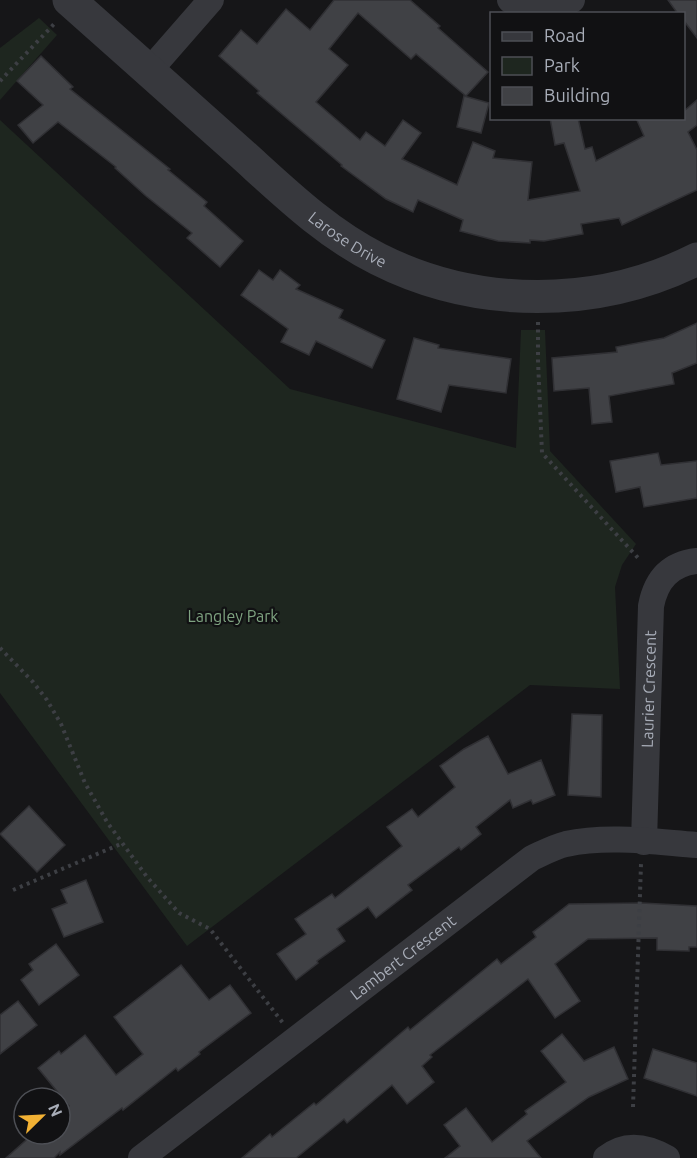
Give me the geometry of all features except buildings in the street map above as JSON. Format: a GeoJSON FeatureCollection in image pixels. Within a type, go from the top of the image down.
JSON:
{"type":"FeatureCollection","features":[{"type":"Feature","properties":{"kind":"street"},"geometry":{"type":"LineString","coordinates":[[149,71],[211,0]]}},
{"type":"Feature","properties":{"kind":"street"},"geometry":{"type":"LineString","coordinates":[[510,0],[528,8],[538,9],[559,6],[572,0]]}},
{"type":"Feature","properties":{"kind":"street","name":"Larose Drive"},"geometry":{"type":"LineString","coordinates":[[71,2],[306,211],[355,246],[399,269],[439,284],[487,294],[538,297],[618,288],[666,274],[697,258]]}},
{"type":"Feature","properties":{"kind":"street","name":"Laurier Crescent"},"geometry":{"type":"LineString","coordinates":[[643,842],[651,606],[654,594],[664,575],[676,566],[697,561]]}},
{"type":"Feature","properties":{"kind":"street","name":"Lambert Crescent"},"geometry":{"type":"LineString","coordinates":[[141,1158],[532,858],[555,848],[579,842],[697,845]]}},
{"type":"Feature","properties":{"kind":"street"},"geometry":{"type":"LineString","coordinates":[[606,1158],[631,1147],[655,1151],[667,1158]]}},
{"type":"Feature","properties":{"kind":"path"},"geometry":{"type":"LineString","coordinates":[[0,81],[71,2]]}},
{"type":"Feature","properties":{"kind":"path"},"geometry":{"type":"LineString","coordinates":[[538,297],[542,453],[639,559]]}},
{"type":"Feature","properties":{"kind":"path"},"geometry":{"type":"LineString","coordinates":[[0,648],[33,682],[46,700],[61,724],[85,783],[147,877],[179,913],[210,929],[296,1039]]}},
{"type":"Feature","properties":{"kind":"path"},"geometry":{"type":"LineString","coordinates":[[633,1107],[643,842]]}},
{"type":"Feature","properties":{"kind":"path"},"geometry":{"type":"LineString","coordinates":[[13,890],[123,843]]}},
{"type":"Feature","properties":{"kind":"green space"},"geometry":{"type":"Polygon","coordinates":[[[39,18],[57,35],[0,100],[0,48],[39,18]]]}},
{"type":"Feature","properties":{"kind":"green space","name":"Langley Park"},"geometry":{"type":"Polygon","coordinates":[[[0,120],[290,389],[516,448],[521,330],[545,330],[550,451],[636,544],[622,565],[615,587],[620,689],[530,685],[187,946],[0,693],[0,120]]]}}]}
